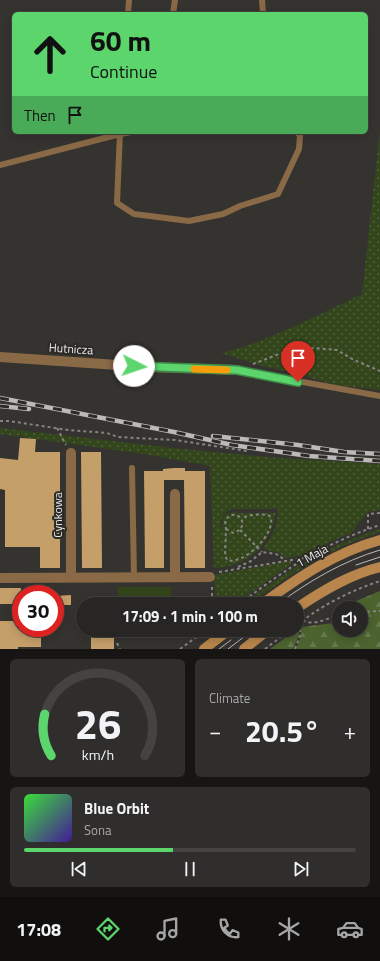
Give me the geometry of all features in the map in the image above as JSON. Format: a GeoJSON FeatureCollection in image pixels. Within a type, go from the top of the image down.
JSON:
{"type":"FeatureCollection","features":[{"type":"Feature","properties":{"kind":"street","name":"Hutnicza"},"geometry":{"type":"LineString","coordinates":[[0,357],[147,368],[237,370]]}},
{"type":"Feature","properties":{"kind":"street","name":"Cynkowa"},"geometry":{"type":"LineString","coordinates":[[71,453],[71,577]]}},
{"type":"Feature","properties":{"kind":"street"},"geometry":{"type":"LineString","coordinates":[[175,494],[175,577]]}},
{"type":"Feature","properties":{"kind":"street","name":"1 Maja"},"geometry":{"type":"LineString","coordinates":[[272,597],[324,563],[359,547],[380,540]]}},
{"type":"Feature","properties":{"kind":"street"},"geometry":{"type":"LineString","coordinates":[[304,604],[347,579],[380,567]]}},
{"type":"Feature","properties":{"kind":"street"},"geometry":{"type":"LineString","coordinates":[[0,578],[175,577],[211,575]]}},
{"type":"Feature","properties":{"kind":"street"},"geometry":{"type":"LineString","coordinates":[[204,649],[220,637]]}},
{"type":"Feature","properties":{"kind":"street"},"geometry":{"type":"LineString","coordinates":[[244,649],[259,637]]}},
{"type":"Feature","properties":{"kind":"lane"},"geometry":{"type":"LineString","coordinates":[[128,12],[130,0]]}},
{"type":"Feature","properties":{"kind":"lane"},"geometry":{"type":"LineString","coordinates":[[173,12],[175,0]]}},
{"type":"Feature","properties":{"kind":"lane"},"geometry":{"type":"LineString","coordinates":[[262,0],[263,12]]}},
{"type":"Feature","properties":{"kind":"lane"},"geometry":{"type":"LineString","coordinates":[[0,165],[116,134]]}},
{"type":"Feature","properties":{"kind":"lane"},"geometry":{"type":"LineString","coordinates":[[120,134],[117,204],[134,214],[189,221],[223,214],[240,206],[278,194],[299,149],[300,136],[298,134]]}},
{"type":"Feature","properties":{"kind":"lane"},"geometry":{"type":"LineString","coordinates":[[237,370],[380,396]]}},
{"type":"Feature","properties":{"kind":"lane"},"geometry":{"type":"LineString","coordinates":[[132,468],[134,577]]}},
{"type":"Feature","properties":{"kind":"path"},"geometry":{"type":"LineString","coordinates":[[237,370],[279,354],[314,348],[337,350],[354,360],[380,371]]}},
{"type":"Feature","properties":{"kind":"path"},"geometry":{"type":"LineString","coordinates":[[0,421],[107,434],[118,437],[175,440],[247,451]]}},
{"type":"Feature","properties":{"kind":"path"},"geometry":{"type":"LineString","coordinates":[[57,428],[71,453]]}},
{"type":"Feature","properties":{"kind":"path"},"geometry":{"type":"LineString","coordinates":[[368,529],[368,514],[380,513]]}},
{"type":"Feature","properties":{"kind":"path"},"geometry":{"type":"LineString","coordinates":[[226,529],[233,533],[240,530],[243,524],[241,518],[234,514],[227,518],[225,525],[225,556],[227,560],[236,561],[246,556],[265,538],[272,519],[267,515],[250,515],[241,518]]}},
{"type":"Feature","properties":{"kind":"path"},"geometry":{"type":"LineString","coordinates":[[240,530],[262,552],[276,554],[285,560]]}},
{"type":"Feature","properties":{"kind":"path"},"geometry":{"type":"LineString","coordinates":[[235,569],[251,561],[262,552]]}},
{"type":"Feature","properties":{"kind":"path"},"geometry":{"type":"LineString","coordinates":[[211,575],[235,569],[306,557]]}},
{"type":"Feature","properties":{"kind":"path"},"geometry":{"type":"LineString","coordinates":[[304,620],[345,595],[380,581]]}},
{"type":"Feature","properties":{"kind":"path"},"geometry":{"type":"LineString","coordinates":[[368,612],[380,611]]}},
{"type":"Feature","properties":{"kind":"path"},"geometry":{"type":"LineString","coordinates":[[304,622],[307,624],[314,623],[332,617]]}},
{"type":"Feature","properties":{"kind":"path"},"geometry":{"type":"LineString","coordinates":[[180,649],[196,637]]}},
{"type":"Feature","properties":{"kind":"path"},"geometry":{"type":"LineString","coordinates":[[265,649],[281,637]]}},
{"type":"Feature","properties":{"kind":"path"},"geometry":{"type":"LineString","coordinates":[[294,649],[300,637]]}},
{"type":"Feature","properties":{"kind":"path"},"geometry":{"type":"LineString","coordinates":[[117,643],[120,649]]}},
{"type":"Feature","properties":{"kind":"green space"},"geometry":{"type":"Polygon","coordinates":[[[380,130],[380,390],[335,385],[298,374],[259,365],[221,353],[275,335],[362,294],[380,130]]]}},
{"type":"Feature","properties":{"kind":"green space"},"geometry":{"type":"Polygon","coordinates":[[[0,428],[173,448],[267,457],[380,464],[380,510],[368,512],[351,533],[305,555],[286,558],[277,552],[266,550],[264,547],[274,529],[278,509],[232,509],[223,516],[220,527],[223,527],[222,523],[224,517],[231,512],[276,513],[273,525],[263,545],[256,552],[237,564],[214,568],[210,466],[144,454],[0,434],[0,428]]]}},
{"type":"Feature","properties":{"kind":"green space"},"geometry":{"type":"Polygon","coordinates":[[[380,529],[380,532],[362,538],[312,562],[260,597],[253,597],[276,580],[309,560],[361,535],[380,529]]]}},
{"type":"Feature","properties":{"kind":"green space"},"geometry":{"type":"Polygon","coordinates":[[[290,561],[292,563],[246,597],[216,597],[214,575],[290,561]]]}},
{"type":"Feature","properties":{"kind":"green space"},"geometry":{"type":"Polygon","coordinates":[[[118,587],[171,587],[171,597],[118,597],[118,587]]]}},
{"type":"Feature","properties":{"kind":"green space"},"geometry":{"type":"Polygon","coordinates":[[[380,591],[380,649],[296,649],[301,637],[304,637],[304,627],[332,623],[332,637],[368,637],[368,601],[356,601],[380,591]]]}},
{"type":"Feature","properties":{"kind":"green space"},"geometry":{"type":"Polygon","coordinates":[[[286,637],[299,637],[293,649],[270,649],[286,637]]]}},
{"type":"Feature","properties":{"kind":"building"},"geometry":{"type":"Polygon","coordinates":[[[20,438],[36,439],[35,452],[60,452],[60,568],[40,568],[40,547],[5,547],[5,490],[0,489],[0,458],[18,460],[20,438]]]}},
{"type":"Feature","properties":{"kind":"building"},"geometry":{"type":"Polygon","coordinates":[[[81,452],[101,452],[102,568],[82,568],[81,452]]]}},
{"type":"Feature","properties":{"kind":"building"},"geometry":{"type":"Polygon","coordinates":[[[185,468],[185,471],[205,471],[205,568],[185,568],[184,480],[164,480],[164,568],[145,568],[144,471],[163,471],[163,469],[185,468]]]}},
{"type":"Feature","properties":{"kind":"building"},"geometry":{"type":"Polygon","coordinates":[[[0,588],[12,588],[12,604],[0,604],[0,588]]]}},
{"type":"Feature","properties":{"kind":"building"},"geometry":{"type":"Polygon","coordinates":[[[64,595],[71,595],[71,605],[64,605],[64,595]]]}},
{"type":"Feature","properties":{"kind":"building"},"geometry":{"type":"Polygon","coordinates":[[[0,621],[12,621],[12,637],[41,637],[41,647],[0,649],[0,621]]]}},
{"type":"Feature","properties":{"kind":"building"},"geometry":{"type":"Polygon","coordinates":[[[91,637],[114,637],[114,649],[91,649],[91,637]]]}},
{"type":"Feature","properties":{"kind":"tram line"},"geometry":{"type":"LineString","coordinates":[[288,597],[327,572],[380,550]]}},
{"type":"Feature","properties":{"kind":"tram line"},"geometry":{"type":"LineString","coordinates":[[356,565],[380,557]]}},
{"type":"Feature","properties":{"kind":"tram line"},"geometry":{"type":"LineString","coordinates":[[228,649],[244,637]]}},
{"type":"Feature","properties":{"kind":"tram line"},"geometry":{"type":"LineString","coordinates":[[219,649],[231,640]]}},
{"type":"Feature","properties":{"kind":"railway"},"geometry":{"type":"LineString","coordinates":[[0,398],[174,432],[232,445],[309,456],[380,461]]}},
{"type":"Feature","properties":{"kind":"railway"},"geometry":{"type":"LineString","coordinates":[[0,406],[29,409]]}},
{"type":"Feature","properties":{"kind":"railway"},"geometry":{"type":"LineString","coordinates":[[213,436],[298,445],[344,452],[380,454]]}},
{"type":"Feature","properties":{"kind":"slow traffic"},"geometry":{"type":"LineString","coordinates":[[194,369],[227,370]]}},
{"type":"Feature","properties":{"kind":"route"},"geometry":{"type":"LineString","coordinates":[[134,366],[147,368],[237,370],[298,382]]}}]}
